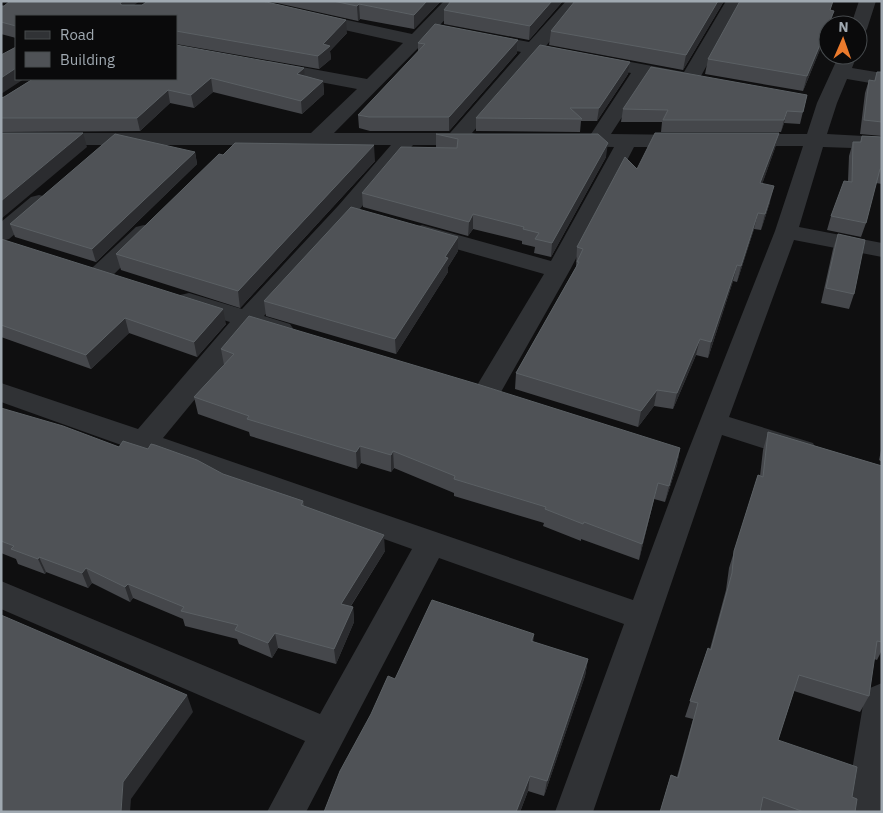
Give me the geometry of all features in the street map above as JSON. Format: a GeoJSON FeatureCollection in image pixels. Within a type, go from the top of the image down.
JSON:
{"type":"FeatureCollection","features":[{"type":"Feature","properties":{"kind":"street"},"geometry":{"type":"LineString","coordinates":[[313,1],[298,14],[534,50],[699,81],[728,2]]}},
{"type":"Feature","properties":{"kind":"street"},"geometry":{"type":"LineString","coordinates":[[316,139],[454,1]]}},
{"type":"Feature","properties":{"kind":"street"},"geometry":{"type":"LineString","coordinates":[[456,139],[574,1]]}},
{"type":"Feature","properties":{"kind":"street"},"geometry":{"type":"LineString","coordinates":[[866,15],[873,3]]}},
{"type":"Feature","properties":{"kind":"street"},"geometry":{"type":"LineString","coordinates":[[254,64],[371,86]]}},
{"type":"Feature","properties":{"kind":"street"},"geometry":{"type":"LineString","coordinates":[[574,812],[643,617],[690,456],[714,422],[786,231],[814,140],[818,101],[844,65]]}},
{"type":"Feature","properties":{"kind":"street"},"geometry":{"type":"LineString","coordinates":[[850,65],[882,79]]}},
{"type":"Feature","properties":{"kind":"street"},"geometry":{"type":"LineString","coordinates":[[597,140],[643,70]]}},
{"type":"Feature","properties":{"kind":"street"},"geometry":{"type":"LineString","coordinates":[[1,139],[494,139]]}},
{"type":"Feature","properties":{"kind":"street"},"geometry":{"type":"LineString","coordinates":[[90,158],[112,139]]}},
{"type":"Feature","properties":{"kind":"street"},"geometry":{"type":"LineString","coordinates":[[218,160],[239,139]]}},
{"type":"Feature","properties":{"kind":"street"},"geometry":{"type":"LineString","coordinates":[[144,442],[246,320],[346,211],[407,139]]}},
{"type":"Feature","properties":{"kind":"street"},"geometry":{"type":"LineString","coordinates":[[550,140],[814,140],[882,144]]}},
{"type":"Feature","properties":{"kind":"street"},"geometry":{"type":"LineString","coordinates":[[515,400],[478,389],[558,270],[628,141]]}},
{"type":"Feature","properties":{"kind":"street"},"geometry":{"type":"LineString","coordinates":[[7,241],[53,190]]}},
{"type":"Feature","properties":{"kind":"street"},"geometry":{"type":"LineString","coordinates":[[346,211],[373,219]]}},
{"type":"Feature","properties":{"kind":"street"},"geometry":{"type":"LineString","coordinates":[[129,281],[93,269],[156,220]]}},
{"type":"Feature","properties":{"kind":"street"},"geometry":{"type":"LineString","coordinates":[[400,226],[558,270]]}},
{"type":"Feature","properties":{"kind":"street"},"geometry":{"type":"LineString","coordinates":[[786,231],[882,250]]}},
{"type":"Feature","properties":{"kind":"street"},"geometry":{"type":"LineString","coordinates":[[165,293],[246,320],[302,336]]}},
{"type":"Feature","properties":{"kind":"street"},"geometry":{"type":"LineString","coordinates":[[1,392],[643,617]]}},
{"type":"Feature","properties":{"kind":"street"},"geometry":{"type":"LineString","coordinates":[[714,422],[826,457]]}},
{"type":"Feature","properties":{"kind":"street"},"geometry":{"type":"LineString","coordinates":[[286,812],[432,542]]}},
{"type":"Feature","properties":{"kind":"street"},"geometry":{"type":"LineString","coordinates":[[1,594],[328,734]]}},
{"type":"Feature","properties":{"kind":"street"},"geometry":{"type":"LineString","coordinates":[[864,812],[882,699]]}},
{"type":"Feature","properties":{"kind":"building"},"geometry":{"type":"Polygon","coordinates":[[[10,1],[122,1],[120,4],[122,5],[142,5],[148,1],[262,1],[346,20],[323,44],[330,46],[318,56],[178,31],[178,15],[15,15],[15,26],[1,22],[1,6],[10,1]]]}},
{"type":"Feature","properties":{"kind":"building"},"geometry":{"type":"Polygon","coordinates":[[[333,1],[427,1],[414,15],[333,1]]]}},
{"type":"Feature","properties":{"kind":"building"},"geometry":{"type":"Polygon","coordinates":[[[451,1],[552,1],[530,26],[444,10],[451,1]]]}},
{"type":"Feature","properties":{"kind":"building"},"geometry":{"type":"Polygon","coordinates":[[[575,1],[718,1],[686,55],[551,31],[575,1]]]}},
{"type":"Feature","properties":{"kind":"building"},"geometry":{"type":"Polygon","coordinates":[[[740,1],[833,1],[830,10],[834,11],[832,15],[818,15],[818,50],[807,76],[708,59],[740,1]]]}},
{"type":"Feature","properties":{"kind":"building"},"geometry":{"type":"Polygon","coordinates":[[[435,24],[518,40],[449,117],[369,117],[358,115],[425,44],[418,43],[435,24]]]}},
{"type":"Feature","properties":{"kind":"building"},"geometry":{"type":"Polygon","coordinates":[[[178,45],[304,68],[297,74],[323,81],[301,101],[211,78],[191,95],[168,90],[137,118],[1,118],[1,98],[31,80],[178,80],[178,45]]]}},
{"type":"Feature","properties":{"kind":"building"},"geometry":{"type":"Polygon","coordinates":[[[540,45],[630,62],[599,108],[570,108],[582,119],[476,118],[540,45]]]}},
{"type":"Feature","properties":{"kind":"building"},"geometry":{"type":"Polygon","coordinates":[[[15,48],[15,69],[1,78],[1,55],[15,48]]]}},
{"type":"Feature","properties":{"kind":"building"},"geometry":{"type":"Polygon","coordinates":[[[651,67],[807,95],[803,112],[787,111],[784,120],[663,120],[668,110],[623,109],[651,67]]]}},
{"type":"Feature","properties":{"kind":"building"},"geometry":{"type":"Polygon","coordinates":[[[877,72],[882,72],[882,122],[864,120],[869,80],[875,81],[877,72]]]}},
{"type":"Feature","properties":{"kind":"building"},"geometry":{"type":"Polygon","coordinates":[[[1,133],[83,133],[1,201],[1,133]]]}},
{"type":"Feature","properties":{"kind":"building"},"geometry":{"type":"Polygon","coordinates":[[[655,133],[779,133],[760,183],[774,186],[765,214],[758,213],[741,266],[737,265],[711,342],[700,339],[677,393],[657,390],[641,411],[516,373],[579,262],[577,262],[583,249],[577,247],[625,157],[637,169],[655,133]]]}},
{"type":"Feature","properties":{"kind":"building"},"geometry":{"type":"Polygon","coordinates":[[[115,134],[195,152],[92,249],[10,224],[115,134]]]}},
{"type":"Feature","properties":{"kind":"building"},"geometry":{"type":"Polygon","coordinates":[[[436,134],[598,134],[608,143],[552,243],[535,239],[539,233],[523,229],[524,227],[473,214],[469,222],[362,193],[401,147],[457,148],[458,139],[436,134]]]}},
{"type":"Feature","properties":{"kind":"building"},"geometry":{"type":"Polygon","coordinates":[[[862,136],[882,137],[882,169],[880,169],[866,223],[831,216],[844,181],[852,182],[853,142],[861,142],[862,136]]]}},
{"type":"Feature","properties":{"kind":"building"},"geometry":{"type":"Polygon","coordinates":[[[235,143],[374,145],[238,291],[116,254],[219,154],[223,155],[235,143]]]}},
{"type":"Feature","properties":{"kind":"building"},"geometry":{"type":"Polygon","coordinates":[[[351,207],[458,237],[445,257],[448,258],[395,339],[264,301],[351,207]]]}},
{"type":"Feature","properties":{"kind":"building"},"geometry":{"type":"Polygon","coordinates":[[[838,234],[865,240],[854,294],[826,288],[838,234]]]}},
{"type":"Feature","properties":{"kind":"building"},"geometry":{"type":"Polygon","coordinates":[[[1,239],[223,309],[194,342],[125,318],[86,355],[1,325],[1,239]]]}},
{"type":"Feature","properties":{"kind":"building"},"geometry":{"type":"Polygon","coordinates":[[[249,316],[477,384],[680,448],[669,486],[658,483],[642,544],[584,522],[583,524],[545,509],[546,507],[454,479],[455,476],[393,451],[391,455],[360,446],[356,452],[247,419],[249,416],[194,397],[234,354],[221,349],[249,316]]]}},
{"type":"Feature","properties":{"kind":"building"},"geometry":{"type":"Polygon","coordinates":[[[1,408],[63,426],[119,447],[123,441],[148,449],[151,444],[155,445],[197,460],[223,474],[303,501],[301,505],[384,535],[341,604],[353,607],[334,649],[275,633],[268,643],[235,630],[238,625],[181,611],[184,607],[128,584],[125,587],[86,568],[82,573],[11,549],[14,546],[1,541],[1,408]]]}},
{"type":"Feature","properties":{"kind":"building"},"geometry":{"type":"Polygon","coordinates":[[[768,432],[882,466],[882,642],[877,641],[869,696],[799,675],[778,740],[857,767],[852,797],[857,799],[855,812],[804,812],[763,797],[760,812],[660,812],[671,775],[678,778],[698,703],[690,701],[708,648],[711,650],[732,573],[734,551],[758,475],[763,477],[768,432]]]}},
{"type":"Feature","properties":{"kind":"building"},"geometry":{"type":"Polygon","coordinates":[[[432,600],[534,634],[531,641],[588,659],[547,781],[530,776],[516,812],[324,812],[340,771],[371,714],[388,676],[395,679],[432,600]]]}},
{"type":"Feature","properties":{"kind":"building"},"geometry":{"type":"Polygon","coordinates":[[[1,615],[187,695],[123,782],[121,812],[1,812],[1,615]]]}}]}
